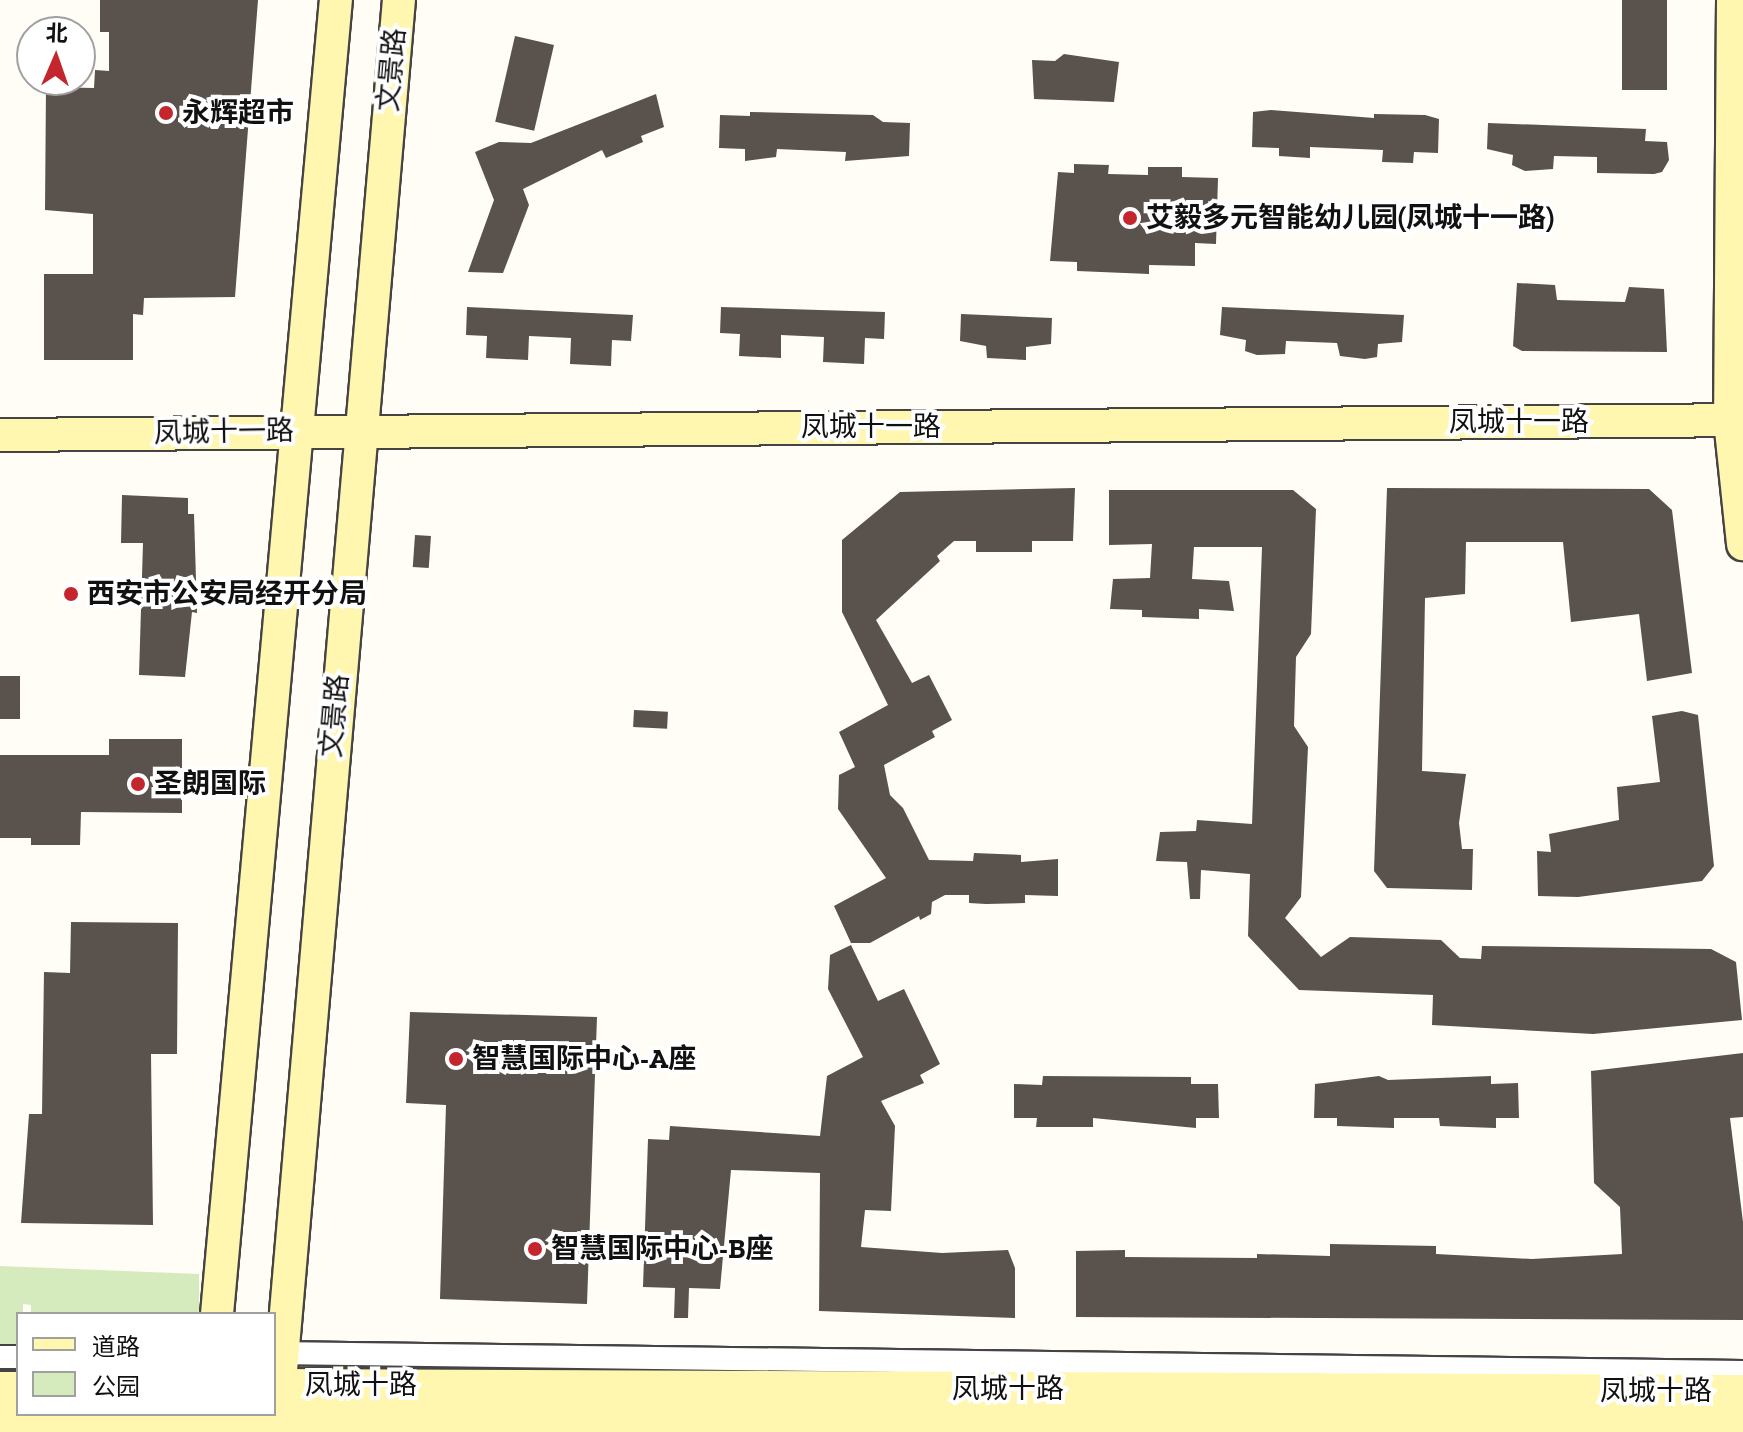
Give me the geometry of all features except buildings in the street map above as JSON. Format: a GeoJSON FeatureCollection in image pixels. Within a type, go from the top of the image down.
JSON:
{"type":"FeatureCollection","features":[{"type":"Feature","properties":{"kind":"main road"},"geometry":{"type":"LineString","coordinates":[[217,1312],[336,0]]}},
{"type":"Feature","properties":{"kind":"main road","name":"文景路"},"geometry":{"type":"LineString","coordinates":[[278,1425],[277,1353],[399,0]]}},
{"type":"Feature","properties":{"kind":"main road"},"geometry":{"type":"LineString","coordinates":[[1733,0],[1737,420],[1743,544]]}},
{"type":"Feature","properties":{"kind":"main road","name":"凤城十一路"},"geometry":{"type":"LineString","coordinates":[[0,435],[1737,420]]}},
{"type":"Feature","properties":{"kind":"main road","name":"凤城十路"},"geometry":{"type":"LineString","coordinates":[[276,1385],[1190,1401],[1743,1416]]}},
{"type":"Feature","properties":{"kind":"main road","name":"凤城十路"},"geometry":{"type":"LineString","coordinates":[[0,1416],[278,1425],[1190,1401],[1743,1391]]}},
{"type":"Feature","properties":{"kind":"street"},"geometry":{"type":"LineString","coordinates":[[277,1353],[1190,1401],[1743,1372]]}},
{"type":"Feature","properties":{"kind":"green space"},"geometry":{"type":"Polygon","coordinates":[[[0,1266],[199,1274],[198,1312],[31,1312],[31,1305],[23,1304],[23,1312],[16,1312],[16,1356],[0,1357],[0,1266]]]}},
{"type":"Feature","properties":{"kind":"place","name":"永辉超市"},"geometry":{"type":"Point","coordinates":[166,113]}},
{"type":"Feature","properties":{"kind":"place","name":"艾毅多元智能幼儿园(凤城十一路)"},"geometry":{"type":"Point","coordinates":[1130,218]}},
{"type":"Feature","properties":{"kind":"place","name":"西安市公安局经开分局"},"geometry":{"type":"Point","coordinates":[71,594]}},
{"type":"Feature","properties":{"kind":"place","name":"圣朗国际"},"geometry":{"type":"Point","coordinates":[138,784]}},
{"type":"Feature","properties":{"kind":"place","name":"智慧国际中心-A座"},"geometry":{"type":"Point","coordinates":[456,1059]}},
{"type":"Feature","properties":{"kind":"place","name":"智慧国际中心-B座"},"geometry":{"type":"Point","coordinates":[535,1249]}}]}
